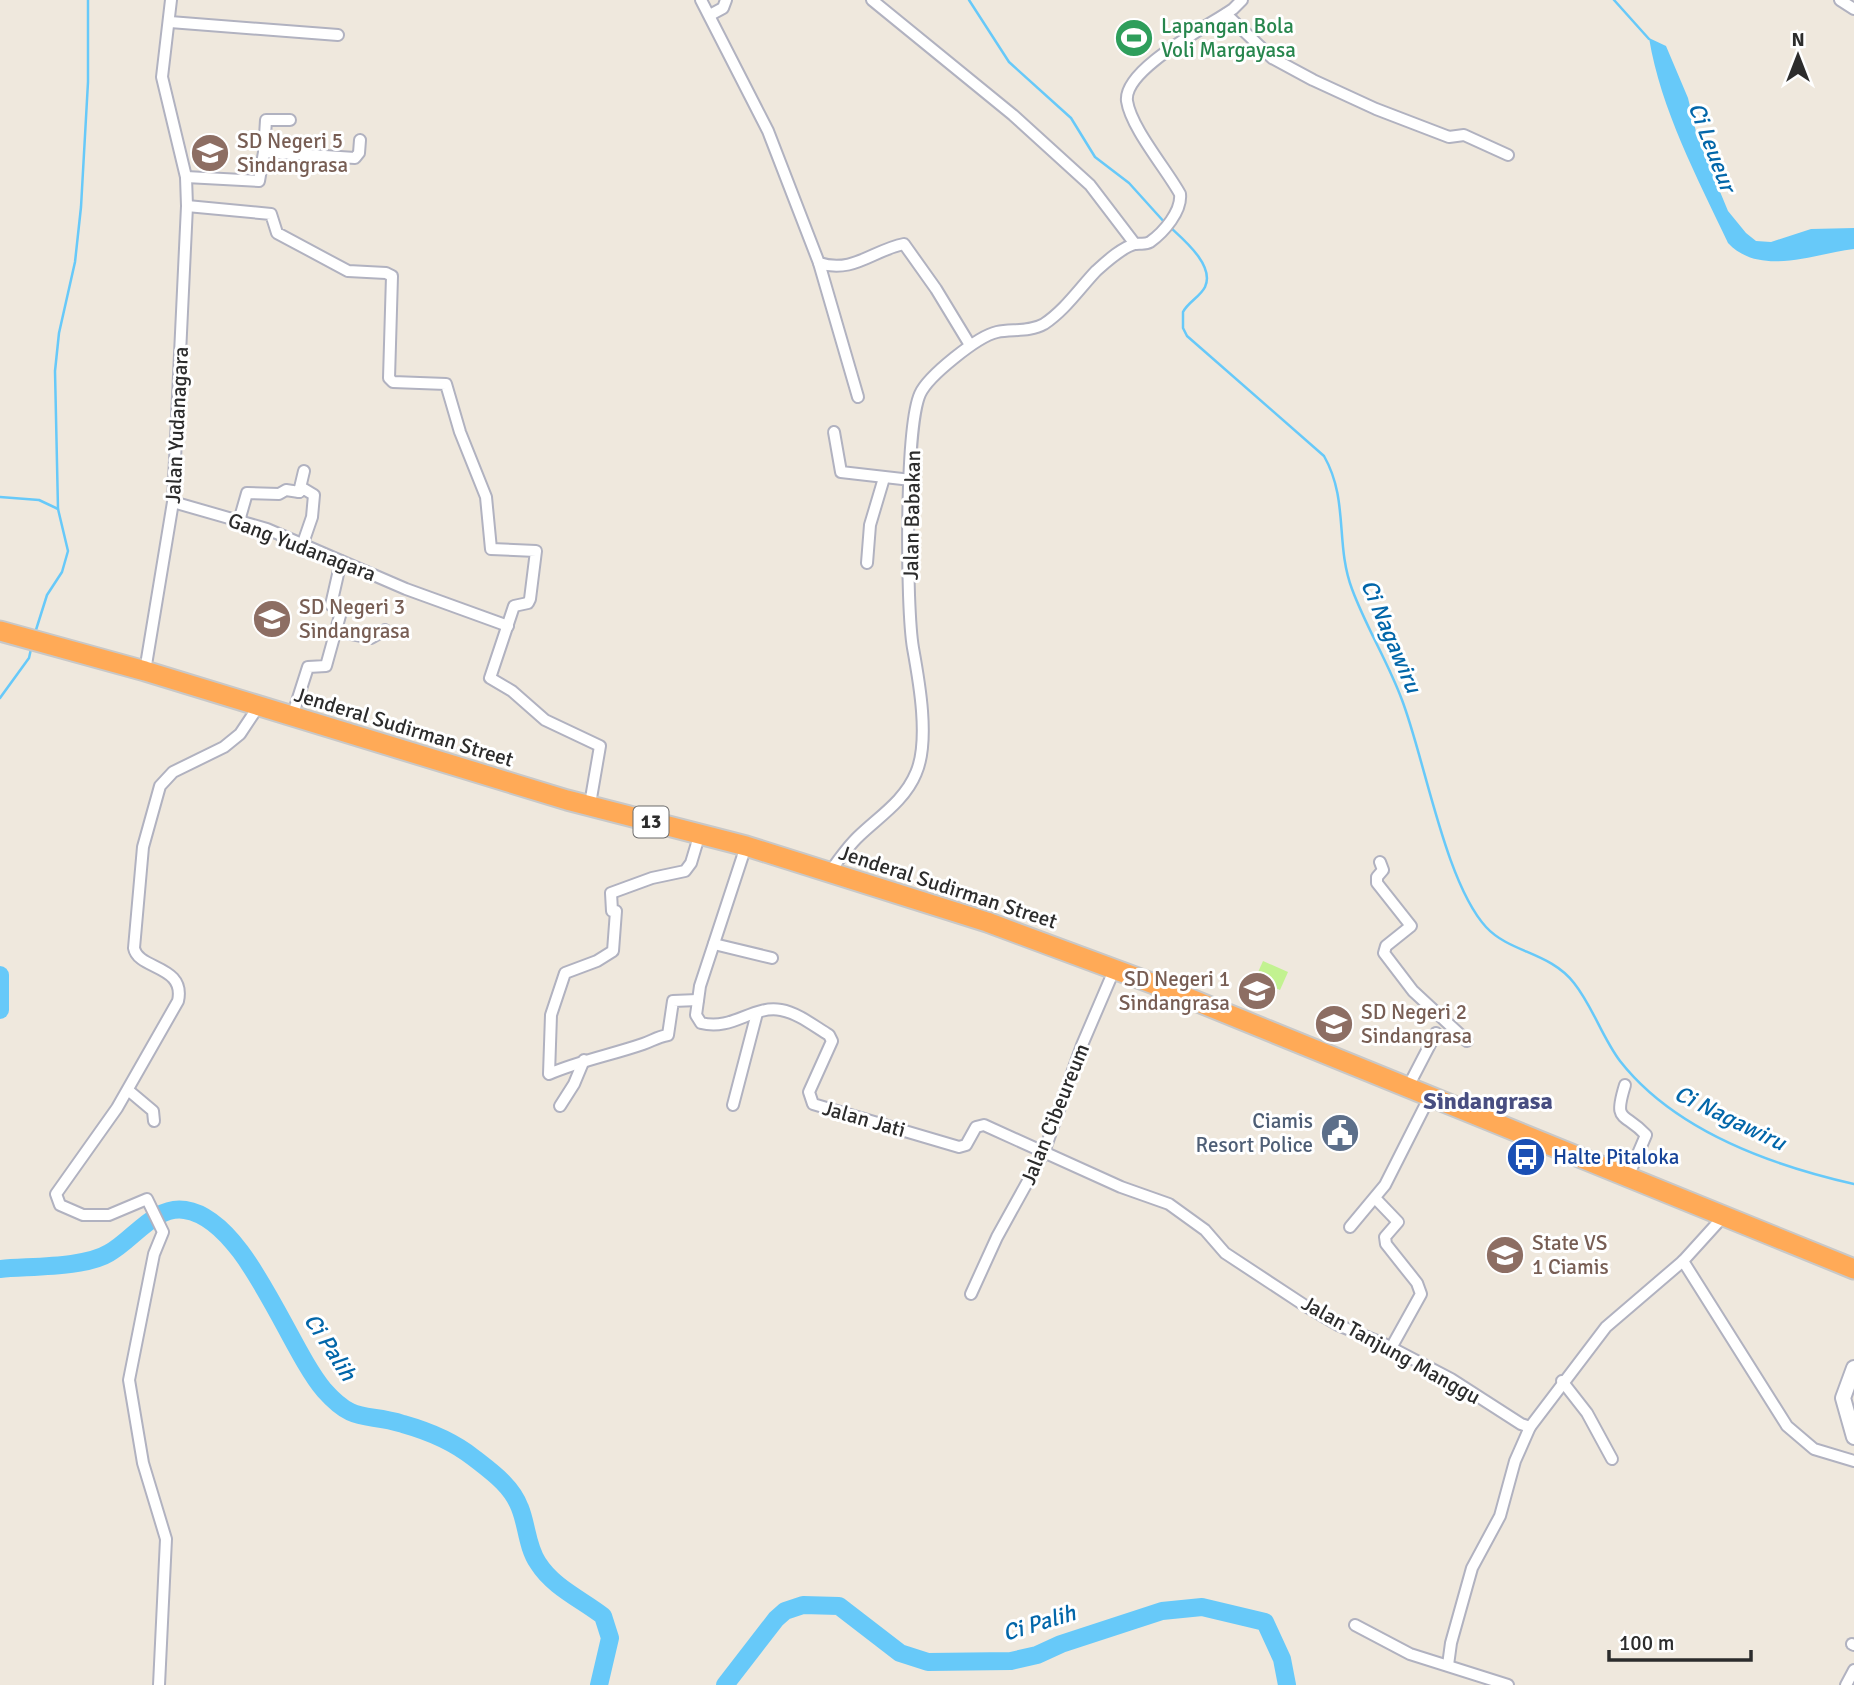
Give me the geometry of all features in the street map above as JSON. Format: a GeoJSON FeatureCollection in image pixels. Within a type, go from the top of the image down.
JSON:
{"type":"FeatureCollection","features":[{"type":"Feature","properties":{"kind":"highway","name":"Jenderal Sudirman Street"},"geometry":{"type":"LineString","coordinates":[[0,631],[145,671],[554,796],[746,846],[987,922],[1115,968],[1628,1177],[1722,1218],[1854,1269]]}},
{"type":"Feature","properties":{"kind":"street","name":"Jalan Yudanagara"},"geometry":{"type":"LineString","coordinates":[[145,671],[173,502],[187,206],[186,177],[162,78],[171,0]]}},
{"type":"Feature","properties":{"kind":"street"},"geometry":{"type":"LineString","coordinates":[[701,0],[768,131],[819,263],[858,397]]}},
{"type":"Feature","properties":{"kind":"street"},"geometry":{"type":"LineString","coordinates":[[709,15],[723,8],[726,0]]}},
{"type":"Feature","properties":{"kind":"street"},"geometry":{"type":"LineString","coordinates":[[872,0],[1013,115],[1090,185],[1135,244]]}},
{"type":"Feature","properties":{"kind":"street"},"geometry":{"type":"LineString","coordinates":[[1242,0],[1227,14],[1272,58],[1376,110],[1449,137],[1464,135],[1508,155]]}},
{"type":"Feature","properties":{"kind":"street"},"geometry":{"type":"LineString","coordinates":[[1840,0],[1854,9]]}},
{"type":"Feature","properties":{"kind":"street","name":"Jalan Babakan"},"geometry":{"type":"LineString","coordinates":[[830,872],[859,835],[884,816],[901,796],[919,764],[918,666],[910,620],[911,480],[914,422],[919,396],[925,386],[970,345],[993,333],[1044,324],[1096,271],[1135,244],[1148,243],[1173,217],[1180,204],[1180,194],[1130,110],[1128,92],[1137,77],[1158,59],[1227,14]]}},
{"type":"Feature","properties":{"kind":"street"},"geometry":{"type":"LineString","coordinates":[[170,22],[338,35]]}},
{"type":"Feature","properties":{"kind":"street"},"geometry":{"type":"LineString","coordinates":[[186,177],[260,180],[266,120],[290,120]]}},
{"type":"Feature","properties":{"kind":"street"},"geometry":{"type":"LineString","coordinates":[[264,152],[355,158],[359,153],[360,140]]}},
{"type":"Feature","properties":{"kind":"street"},"geometry":{"type":"LineString","coordinates":[[187,206],[271,214],[277,233],[303,244],[348,271],[390,274],[393,292],[391,380],[446,384],[460,432],[486,498],[491,549],[536,551],[529,602],[513,606],[490,678],[512,691],[545,720],[600,746],[590,804]]}},
{"type":"Feature","properties":{"kind":"street"},"geometry":{"type":"LineString","coordinates":[[819,263],[836,267],[852,265],[904,244],[936,289],[970,345]]}},
{"type":"Feature","properties":{"kind":"street"},"geometry":{"type":"LineString","coordinates":[[834,432],[841,472],[911,480]]}},
{"type":"Feature","properties":{"kind":"street"},"geometry":{"type":"LineString","coordinates":[[299,492],[304,471]]}},
{"type":"Feature","properties":{"kind":"street"},"geometry":{"type":"LineString","coordinates":[[867,563],[870,525],[884,478]]}},
{"type":"Feature","properties":{"kind":"street"},"geometry":{"type":"LineString","coordinates":[[239,521],[247,493],[279,495],[286,490],[299,492],[304,489],[314,495],[312,517],[303,543]]}},
{"type":"Feature","properties":{"kind":"street","name":"Gang Yudanagara"},"geometry":{"type":"LineString","coordinates":[[173,502],[303,543],[406,589],[508,626]]}},
{"type":"Feature","properties":{"kind":"street"},"geometry":{"type":"LineString","coordinates":[[292,717],[308,667],[326,666],[341,612],[331,605],[341,561]]}},
{"type":"Feature","properties":{"kind":"street"},"geometry":{"type":"LineString","coordinates":[[335,631],[371,638],[384,630]]}},
{"type":"Feature","properties":{"kind":"street"},"geometry":{"type":"LineString","coordinates":[[159,1685],[166,1539],[143,1463],[129,1380],[155,1254],[163,1232],[144,1199],[109,1215],[83,1215],[60,1205],[56,1194],[128,1090],[180,995],[165,970],[140,959],[134,948],[143,847],[154,797],[173,772],[224,747],[240,734],[258,707]]}},
{"type":"Feature","properties":{"kind":"street"},"geometry":{"type":"LineString","coordinates":[[700,834],[691,863],[685,871],[652,878],[611,893],[612,911],[616,911],[617,918],[613,951],[597,961],[565,973],[551,1016],[549,1074],[584,1060],[601,1058],[645,1044],[655,1037],[668,1035],[673,1001],[698,1000],[746,846]]}},
{"type":"Feature","properties":{"kind":"street"},"geometry":{"type":"LineString","coordinates":[[1380,862],[1383,870],[1377,877],[1377,883],[1414,930],[1386,946],[1384,953],[1413,991],[1467,1041]]}},
{"type":"Feature","properties":{"kind":"street"},"geometry":{"type":"LineString","coordinates":[[714,944],[772,958]]}},
{"type":"Feature","properties":{"kind":"street","name":"Jalan Cibeureum"},"geometry":{"type":"LineString","coordinates":[[971,1294],[997,1237],[1044,1152],[1082,1045],[1115,968]]}},
{"type":"Feature","properties":{"kind":"street","name":"Jalan Jati"},"geometry":{"type":"LineString","coordinates":[[698,1000],[697,1019],[708,1025],[731,1024],[774,1009],[792,1013],[831,1038],[832,1045],[809,1092],[813,1104],[959,1147],[966,1145],[976,1127],[984,1125],[1044,1152]]}},
{"type":"Feature","properties":{"kind":"street"},"geometry":{"type":"LineString","coordinates":[[733,1105],[757,1013]]}},
{"type":"Feature","properties":{"kind":"street"},"geometry":{"type":"LineString","coordinates":[[1408,1087],[1436,1033]]}},
{"type":"Feature","properties":{"kind":"street"},"geometry":{"type":"LineString","coordinates":[[560,1106],[584,1060]]}},
{"type":"Feature","properties":{"kind":"street"},"geometry":{"type":"LineString","coordinates":[[1625,1085],[1618,1110],[1620,1116],[1646,1135],[1628,1177]]}},
{"type":"Feature","properties":{"kind":"street"},"geometry":{"type":"LineString","coordinates":[[128,1090],[153,1111],[154,1121]]}},
{"type":"Feature","properties":{"kind":"street"},"geometry":{"type":"LineString","coordinates":[[1350,1227],[1385,1185],[1430,1096]]}},
{"type":"Feature","properties":{"kind":"street","name":"Jalan Tanjung Manggu"},"geometry":{"type":"LineString","coordinates":[[1044,1152],[1121,1187],[1169,1203],[1205,1230],[1225,1253],[1304,1305],[1338,1325],[1451,1379],[1530,1427]]}},
{"type":"Feature","properties":{"kind":"street"},"geometry":{"type":"LineString","coordinates":[[1375,1198],[1398,1222],[1385,1237],[1386,1244],[1417,1283],[1421,1294],[1391,1348]]}},
{"type":"Feature","properties":{"kind":"street"},"geometry":{"type":"LineString","coordinates":[[1448,1665],[1451,1643],[1472,1568],[1500,1516],[1515,1461],[1530,1427],[1606,1326],[1683,1261],[1722,1218]]}},
{"type":"Feature","properties":{"kind":"street"},"geometry":{"type":"LineString","coordinates":[[1683,1261],[1787,1426],[1814,1449],[1854,1461]]}},
{"type":"Feature","properties":{"kind":"street"},"geometry":{"type":"LineString","coordinates":[[1854,1368],[1843,1398],[1854,1437]]}},
{"type":"Feature","properties":{"kind":"street"},"geometry":{"type":"LineString","coordinates":[[1562,1381],[1587,1413],[1612,1459]]}},
{"type":"Feature","properties":{"kind":"street"},"geometry":{"type":"LineString","coordinates":[[1355,1625],[1410,1654],[1508,1685]]}},
{"type":"Feature","properties":{"kind":"street"},"geometry":{"type":"LineString","coordinates":[[1846,1685],[1854,1670]]}},
{"type":"Feature","properties":{"kind":"green space","name":"Lapangan Bola Voli Margayasa"},"geometry":{"type":"Polygon","coordinates":[[[1132,21],[1150,46],[1137,55],[1119,31],[1132,21]]]}},
{"type":"Feature","properties":{"kind":"green space"},"geometry":{"type":"Polygon","coordinates":[[[1263,961],[1288,972],[1280,990],[1255,979],[1263,961]]]}},
{"type":"Feature","properties":{"kind":"water"},"geometry":{"type":"Polygon","coordinates":[[[1649,38],[1666,46],[1688,98],[1697,136],[1728,211],[1746,233],[1756,241],[1771,242],[1811,229],[1854,228],[1854,249],[1788,261],[1771,261],[1755,259],[1728,243],[1671,117],[1649,38]]]}},
{"type":"Feature","properties":{"kind":"waterway"},"geometry":{"type":"LineString","coordinates":[[58,509],[55,371],[59,333],[75,262],[81,207],[88,82],[88,0]]}},
{"type":"Feature","properties":{"kind":"waterway","name":"Ci Nagawiru"},"geometry":{"type":"LineString","coordinates":[[969,0],[1009,62],[1071,118],[1095,157],[1129,183],[1166,224]]}},
{"type":"Feature","properties":{"kind":"waterway","name":"Ci Leueur"},"geometry":{"type":"LineString","coordinates":[[1614,0],[1649,39]]}},
{"type":"Feature","properties":{"kind":"waterway","name":"Ci Nagawiru"},"geometry":{"type":"LineString","coordinates":[[1171,228],[1197,254],[1206,271],[1205,287],[1183,312],[1183,328],[1187,336],[1324,456],[1332,473],[1337,489],[1344,555],[1352,589],[1402,700],[1447,851],[1472,907],[1486,927],[1506,942],[1554,965],[1564,973],[1581,992],[1620,1061],[1642,1085],[1668,1107],[1696,1125],[1757,1155],[1854,1184]]}},
{"type":"Feature","properties":{"kind":"waterway"},"geometry":{"type":"LineString","coordinates":[[0,497],[39,500],[58,509],[68,551],[62,572],[47,595],[35,633]]}},
{"type":"Feature","properties":{"kind":"waterway"},"geometry":{"type":"LineString","coordinates":[[0,698],[29,658],[31,649]]}},
{"type":"Feature","properties":{"kind":"waterway","name":"Ci Palih"},"geometry":{"type":"LineString","coordinates":[[0,975],[0,1010]]}},
{"type":"Feature","properties":{"kind":"waterway","name":"Ci Palih"},"geometry":{"type":"LineString","coordinates":[[0,1269],[56,1266],[99,1258],[118,1247],[154,1218],[174,1210],[185,1210],[207,1219],[227,1236],[246,1259],[310,1370],[335,1401],[361,1416],[412,1427],[449,1442],[474,1458],[507,1486],[520,1508],[538,1563],[559,1586],[603,1616],[610,1638],[599,1685]]}},
{"type":"Feature","properties":{"kind":"waterway","name":"Ci Palih"},"geometry":{"type":"LineString","coordinates":[[725,1685],[776,1619],[785,1611],[803,1605],[839,1606],[900,1653],[928,1662],[1011,1661],[1037,1655],[1061,1644],[1162,1611],[1202,1607],[1265,1622],[1282,1659],[1287,1685]]}},
{"type":"Feature","properties":{"kind":"place","name":"Lapangan Bola Voli Margayasa"},"geometry":{"type":"Point","coordinates":[1134,38]}},
{"type":"Feature","properties":{"kind":"place","name":"SD Negeri 5 Sindangrasa"},"geometry":{"type":"Point","coordinates":[210,153]}},
{"type":"Feature","properties":{"kind":"place","name":"SD Negeri 3 Sindangrasa"},"geometry":{"type":"Point","coordinates":[272,619]}},
{"type":"Feature","properties":{"kind":"place","name":"SD Negeri 1 Sindangrasa"},"geometry":{"type":"Point","coordinates":[1257,991]}},
{"type":"Feature","properties":{"kind":"place","name":"SD Negeri 2 Sindangrasa"},"geometry":{"type":"Point","coordinates":[1334,1024]}},
{"type":"Feature","properties":{"kind":"place","name":"Ciamis Resort Police"},"geometry":{"type":"Point","coordinates":[1340,1133]}},
{"type":"Feature","properties":{"kind":"place","name":"Halte Pitaloka"},"geometry":{"type":"Point","coordinates":[1526,1157]}},
{"type":"Feature","properties":{"kind":"place","name":"State VS 1 Ciamis"},"geometry":{"type":"Point","coordinates":[1505,1255]}},
{"type":"Feature","properties":{"kind":"district","name":"Sindangrasa"},"geometry":{"type":"Point","coordinates":[1488,1101]}}]}
